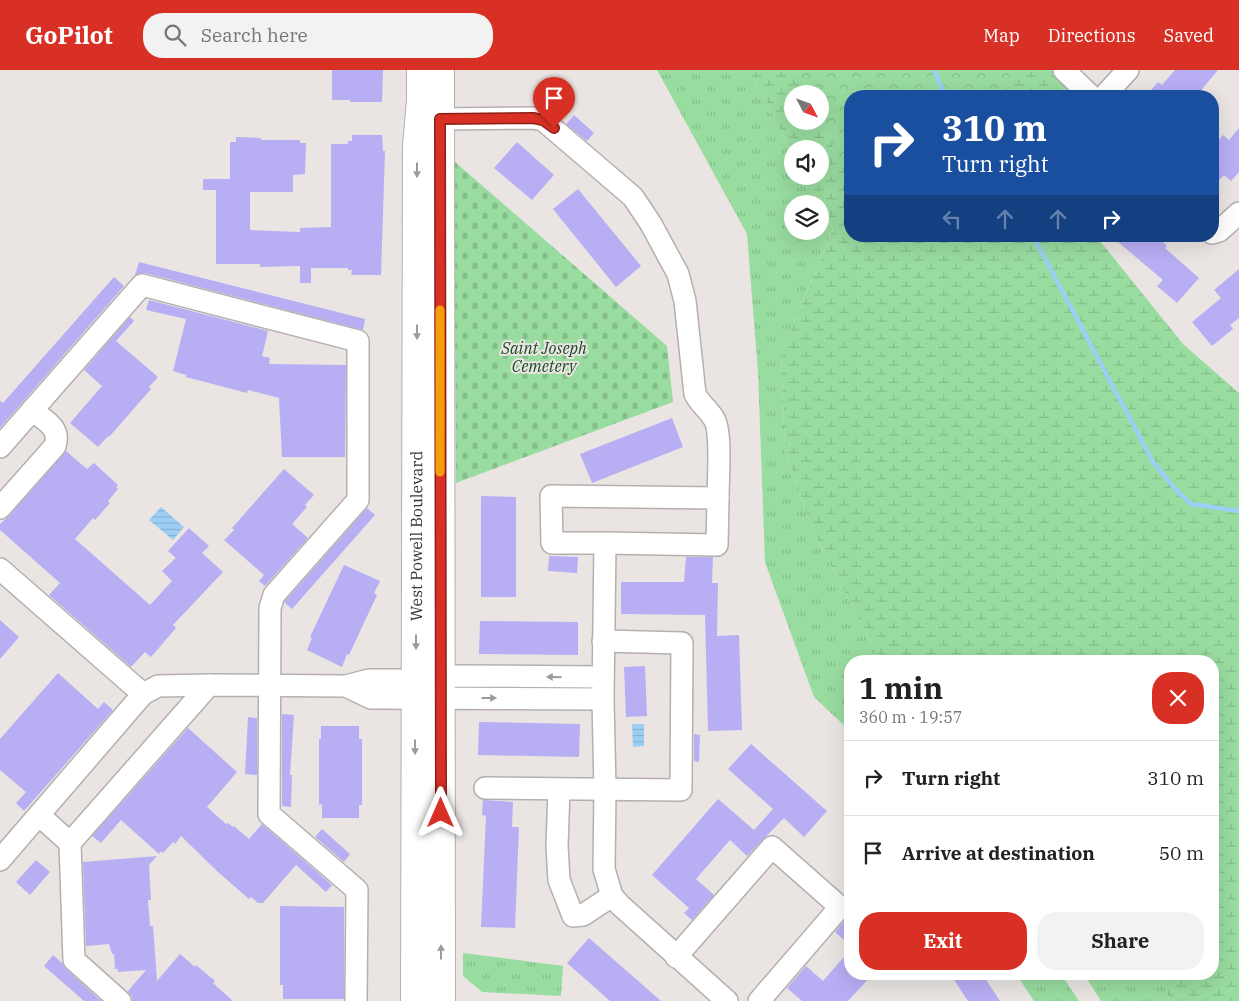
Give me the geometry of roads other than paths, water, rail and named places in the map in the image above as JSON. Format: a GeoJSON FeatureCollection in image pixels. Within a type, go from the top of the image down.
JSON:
{"type":"FeatureCollection","features":[{"type":"Feature","properties":{"kind":"main road","name":"West Powell Boulevard"},"geometry":{"type":"LineString","coordinates":[[415,1001],[428,688],[430,120],[421,70]]}},
{"type":"Feature","properties":{"kind":"main road","name":"West Powell Boulevard"},"geometry":{"type":"LineString","coordinates":[[430,120],[440,70]]}},
{"type":"Feature","properties":{"kind":"main road","name":"West Powell Boulevard"},"geometry":{"type":"LineString","coordinates":[[428,688],[441,1001]]}},
{"type":"Feature","properties":{"kind":"street"},"geometry":{"type":"LineString","coordinates":[[1064,70],[1085,90]]}},
{"type":"Feature","properties":{"kind":"street"},"geometry":{"type":"LineString","coordinates":[[1110,90],[1128,70]]}},
{"type":"Feature","properties":{"kind":"street"},"geometry":{"type":"LineString","coordinates":[[430,120],[533,118],[543,120],[633,197],[651,224],[678,274],[686,301],[695,394],[699,402],[715,420],[718,431],[718,498],[717,544],[552,543],[551,496],[718,498]]}},
{"type":"Feature","properties":{"kind":"street"},"geometry":{"type":"LineString","coordinates":[[1219,232],[1239,213]]}},
{"type":"Feature","properties":{"kind":"street"},"geometry":{"type":"LineString","coordinates":[[0,447],[142,285],[358,341],[358,500],[274,595],[270,608],[269,814],[357,890],[356,1001]]}},
{"type":"Feature","properties":{"kind":"street"},"geometry":{"type":"LineString","coordinates":[[0,508],[55,446],[58,436],[55,429],[32,410]]}},
{"type":"Feature","properties":{"kind":"street"},"geometry":{"type":"LineString","coordinates":[[604,543],[604,869],[612,896],[676,957],[713,997]]}},
{"type":"Feature","properties":{"kind":"street"},"geometry":{"type":"LineString","coordinates":[[0,569],[143,694]]}},
{"type":"Feature","properties":{"kind":"street"},"geometry":{"type":"LineString","coordinates":[[485,788],[681,790],[682,643],[604,641]]}},
{"type":"Feature","properties":{"kind":"street"},"geometry":{"type":"LineString","coordinates":[[428,688],[603,677]]}},
{"type":"Feature","properties":{"kind":"street"},"geometry":{"type":"LineString","coordinates":[[0,860],[143,694],[158,686],[208,684],[346,686],[369,680],[428,688],[603,699]]}},
{"type":"Feature","properties":{"kind":"street"},"geometry":{"type":"LineString","coordinates":[[120,1001],[74,960],[70,843],[208,684]]}},
{"type":"Feature","properties":{"kind":"street"},"geometry":{"type":"LineString","coordinates":[[559,790],[557,846],[559,880],[573,916],[583,915],[612,896]]}},
{"type":"Feature","properties":{"kind":"street"},"geometry":{"type":"LineString","coordinates":[[38,815],[70,843]]}},
{"type":"Feature","properties":{"kind":"street"},"geometry":{"type":"LineString","coordinates":[[676,957],[772,848],[840,907],[759,1001]]}},
{"type":"Feature","properties":{"kind":"water"},"geometry":{"type":"Polygon","coordinates":[[[161,507],[184,527],[173,540],[149,520],[161,507]]]}},
{"type":"Feature","properties":{"kind":"water"},"geometry":{"type":"Polygon","coordinates":[[[632,724],[644,724],[644,746],[633,747],[632,724]]]}},
{"type":"Feature","properties":{"kind":"waterway"},"geometry":{"type":"LineString","coordinates":[[934,70],[942,90]]}},
{"type":"Feature","properties":{"kind":"waterway"},"geometry":{"type":"LineString","coordinates":[[1036,242],[1153,462],[1175,489],[1191,504],[1239,511]]}},
{"type":"Feature","properties":{"kind":"park label","name":"Saint Joseph Cemetery"},"geometry":{"type":"Point","coordinates":[544,357]}}]}
